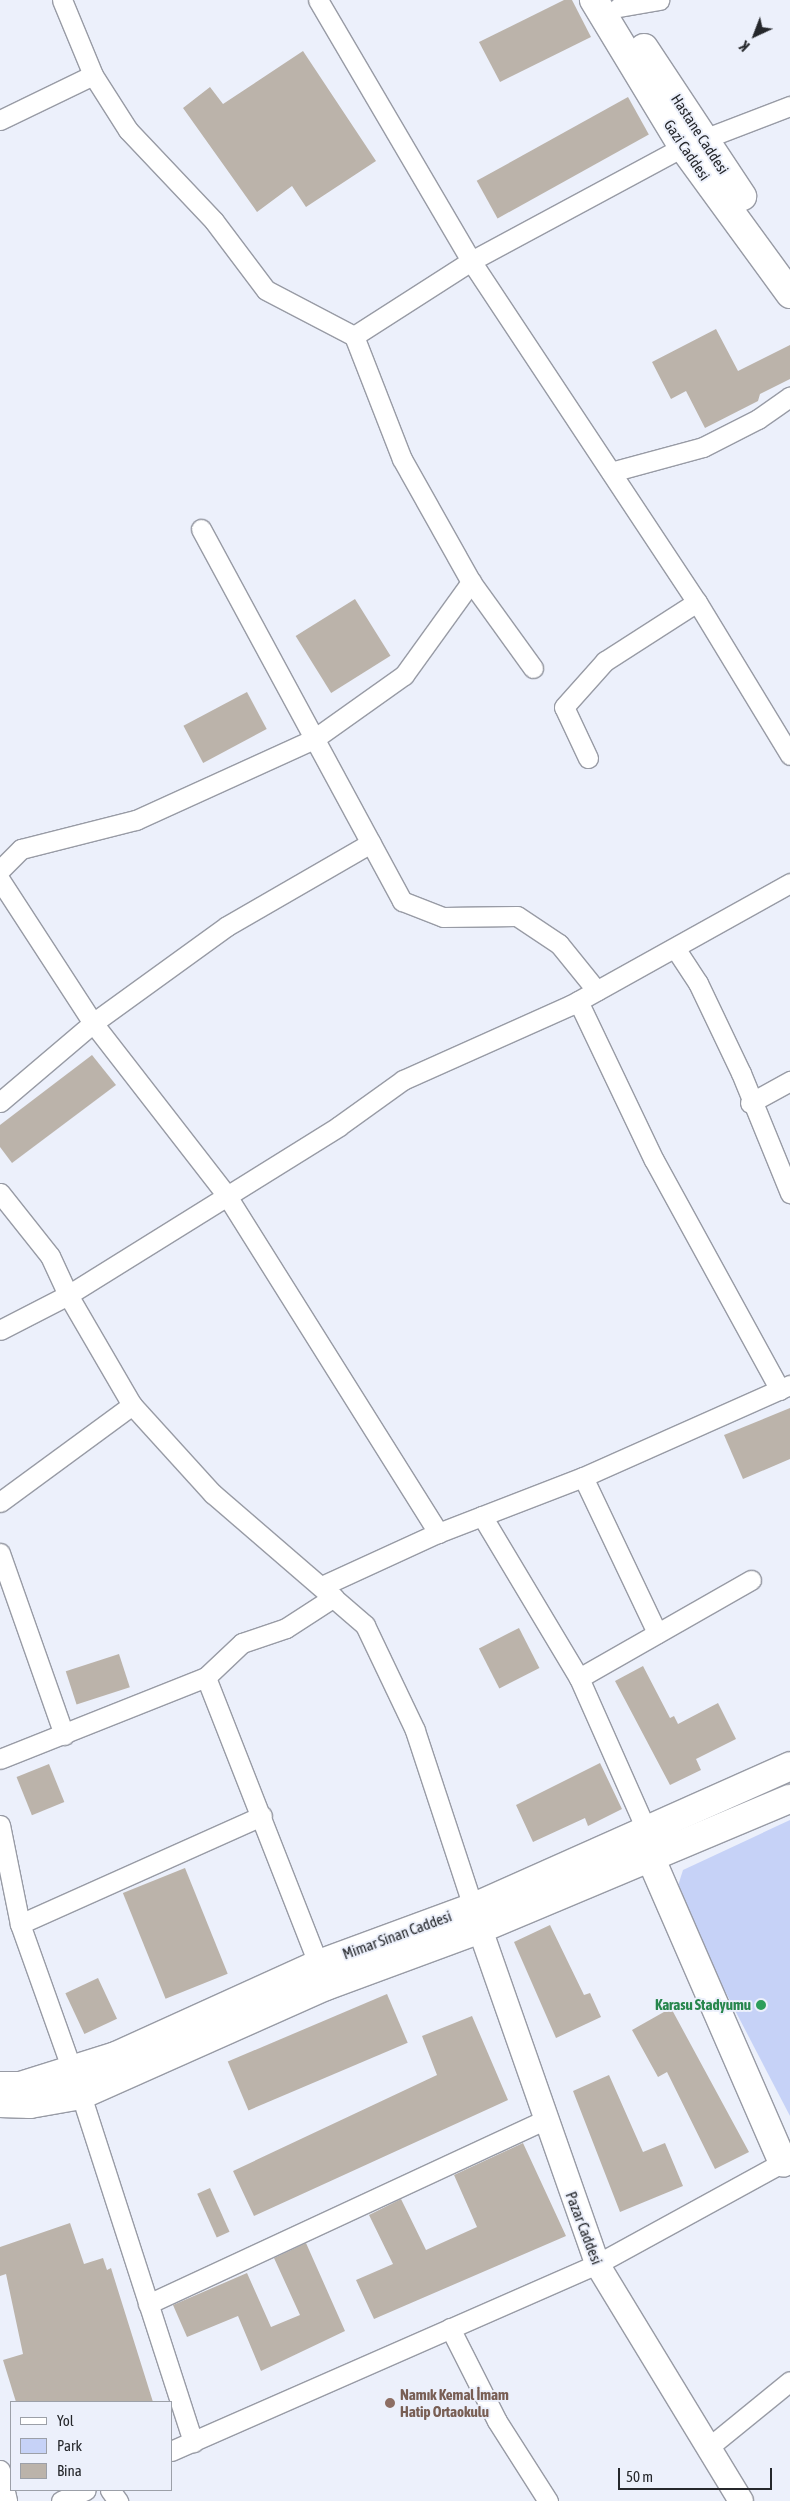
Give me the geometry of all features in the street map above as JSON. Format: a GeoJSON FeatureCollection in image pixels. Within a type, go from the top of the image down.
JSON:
{"type":"FeatureCollection","features":[{"type":"Feature","properties":{"kind":"main road","name":"Hastane Caddesi"},"geometry":{"type":"LineString","coordinates":[[609,2],[693,144],[790,264]]}},
{"type":"Feature","properties":{"kind":"main road","name":"Gazi Caddesi"},"geometry":{"type":"LineString","coordinates":[[693,144],[790,294]]}},
{"type":"Feature","properties":{"kind":"main road","name":"Mimar Sinan Caddesi"},"geometry":{"type":"LineString","coordinates":[[477,1918],[646,1829],[790,1766]]}},
{"type":"Feature","properties":{"kind":"main road","name":"Mimar Sinan Caddesi"},"geometry":{"type":"LineString","coordinates":[[0,2103],[30,2104],[322,1975],[477,1918],[652,1859],[790,1798]]}},
{"type":"Feature","properties":{"kind":"main road"},"geometry":{"type":"LineString","coordinates":[[646,1829],[652,1859],[787,2161]]}},
{"type":"Feature","properties":{"kind":"main road","name":"Mimar Sinan Caddesi"},"geometry":{"type":"LineString","coordinates":[[0,2086],[77,2084]]}},
{"type":"Feature","properties":{"kind":"street"},"geometry":{"type":"LineString","coordinates":[[62,0],[93,75],[128,130],[214,221],[266,290],[354,336],[402,459],[471,582],[533,668]]}},
{"type":"Feature","properties":{"kind":"street"},"geometry":{"type":"LineString","coordinates":[[318,0],[470,261],[697,602],[790,755]]}},
{"type":"Feature","properties":{"kind":"street"},"geometry":{"type":"LineString","coordinates":[[609,2],[658,0]]}},
{"type":"Feature","properties":{"kind":"street"},"geometry":{"type":"LineString","coordinates":[[0,120],[93,75]]}},
{"type":"Feature","properties":{"kind":"street"},"geometry":{"type":"LineString","coordinates":[[354,336],[470,261],[693,144],[790,106]]}},
{"type":"Feature","properties":{"kind":"street"},"geometry":{"type":"LineString","coordinates":[[611,472],[703,447],[758,419],[790,397]]}},
{"type":"Feature","properties":{"kind":"street"},"geometry":{"type":"LineString","coordinates":[[202,529],[402,901],[442,917],[517,916],[559,944],[598,990]]}},
{"type":"Feature","properties":{"kind":"street"},"geometry":{"type":"LineString","coordinates":[[0,870],[21,849],[136,820],[314,739],[404,675],[471,582]]}},
{"type":"Feature","properties":{"kind":"street"},"geometry":{"type":"LineString","coordinates":[[588,758],[564,707],[605,661],[697,602]]}},
{"type":"Feature","properties":{"kind":"street"},"geometry":{"type":"LineString","coordinates":[[0,1102],[93,1023],[227,926],[370,843]]}},
{"type":"Feature","properties":{"kind":"street"},"geometry":{"type":"LineString","coordinates":[[0,880],[93,1023],[227,1196],[438,1533]]}},
{"type":"Feature","properties":{"kind":"street"},"geometry":{"type":"LineString","coordinates":[[0,1330],[68,1295],[227,1196],[403,1080],[578,1001],[790,883]]}},
{"type":"Feature","properties":{"kind":"street"},"geometry":{"type":"LineString","coordinates":[[674,948],[698,983],[741,1073],[750,1103],[790,1193]]}},
{"type":"Feature","properties":{"kind":"street"},"geometry":{"type":"LineString","coordinates":[[0,1759],[206,1677],[242,1644],[286,1628],[328,1592],[438,1533],[583,1477],[785,1388],[654,1160],[578,1001]]}},
{"type":"Feature","properties":{"kind":"street"},"geometry":{"type":"LineString","coordinates":[[750,1103],[790,1081]]}},
{"type":"Feature","properties":{"kind":"street"},"geometry":{"type":"LineString","coordinates":[[0,1193],[50,1256],[68,1295],[132,1405],[213,1494],[365,1625],[415,1730],[454,1858],[477,1918]]}},
{"type":"Feature","properties":{"kind":"street"},"geometry":{"type":"LineString","coordinates":[[0,1502],[132,1405]]}},
{"type":"Feature","properties":{"kind":"street"},"geometry":{"type":"LineString","coordinates":[[583,1477],[657,1633]]}},
{"type":"Feature","properties":{"kind":"street"},"geometry":{"type":"LineString","coordinates":[[482,1516],[579,1678],[646,1829]]}},
{"type":"Feature","properties":{"kind":"street"},"geometry":{"type":"LineString","coordinates":[[0,1553],[64,1735]]}},
{"type":"Feature","properties":{"kind":"street"},"geometry":{"type":"LineString","coordinates":[[579,1678],[751,1580]]}},
{"type":"Feature","properties":{"kind":"street"},"geometry":{"type":"LineString","coordinates":[[206,1677],[262,1816],[322,1975]]}},
{"type":"Feature","properties":{"kind":"street"},"geometry":{"type":"LineString","coordinates":[[20,1924],[262,1816]]}},
{"type":"Feature","properties":{"kind":"street"},"geometry":{"type":"LineString","coordinates":[[0,1825],[20,1924],[77,2084],[192,2442]]}},
{"type":"Feature","properties":{"kind":"street","name":"Pazar Caddesi"},"geometry":{"type":"LineString","coordinates":[[477,1918],[544,2120],[596,2264],[741,2501]]}},
{"type":"Feature","properties":{"kind":"street"},"geometry":{"type":"LineString","coordinates":[[148,2304],[544,2120]]}},
{"type":"Feature","properties":{"kind":"street"},"geometry":{"type":"LineString","coordinates":[[172,2451],[596,2264],[787,2161]]}},
{"type":"Feature","properties":{"kind":"street"},"geometry":{"type":"LineString","coordinates":[[450,2328],[497,2421],[548,2501]]}},
{"type":"Feature","properties":{"kind":"street"},"geometry":{"type":"LineString","coordinates":[[709,2446],[790,2381]]}},
{"type":"Feature","properties":{"kind":"street"},"geometry":{"type":"LineString","coordinates":[[0,2470],[7,2501]]}},
{"type":"Feature","properties":{"kind":"street"},"geometry":{"type":"LineString","coordinates":[[61,2501],[84,2491]]}},
{"type":"Feature","properties":{"kind":"green space","name":"Karasu Stadyumu"},"geometry":{"type":"Polygon","coordinates":[[[790,1820],[790,2116],[675,1895],[683,1870],[790,1820]]]}},
{"type":"Feature","properties":{"kind":"building"},"geometry":{"type":"Polygon","coordinates":[[[564,0],[572,0],[591,37],[500,82],[479,42],[564,0]]]}},
{"type":"Feature","properties":{"kind":"building"},"geometry":{"type":"Polygon","coordinates":[[[303,51],[376,161],[306,207],[292,186],[257,212],[183,108],[210,87],[223,104],[303,51]]]}},
{"type":"Feature","properties":{"kind":"building"},"geometry":{"type":"Polygon","coordinates":[[[628,97],[649,135],[498,218],[477,181],[628,97]]]}},
{"type":"Feature","properties":{"kind":"building"},"geometry":{"type":"Polygon","coordinates":[[[716,329],[738,371],[790,345],[790,379],[760,394],[758,401],[705,428],[686,391],[671,399],[652,362],[716,329]]]}},
{"type":"Feature","properties":{"kind":"building"},"geometry":{"type":"Polygon","coordinates":[[[355,599],[391,656],[331,693],[296,636],[355,599]]]}},
{"type":"Feature","properties":{"kind":"building"},"geometry":{"type":"Polygon","coordinates":[[[247,692],[267,729],[203,763],[183,726],[247,692]]]}},
{"type":"Feature","properties":{"kind":"building"},"geometry":{"type":"Polygon","coordinates":[[[92,1055],[116,1085],[12,1163],[0,1147],[0,1125],[92,1055]]]}},
{"type":"Feature","properties":{"kind":"building"},"geometry":{"type":"Polygon","coordinates":[[[790,1408],[790,1459],[743,1479],[724,1435],[790,1408]]]}},
{"type":"Feature","properties":{"kind":"building"},"geometry":{"type":"Polygon","coordinates":[[[519,1628],[539,1668],[499,1689],[479,1648],[519,1628]]]}},
{"type":"Feature","properties":{"kind":"building"},"geometry":{"type":"Polygon","coordinates":[[[119,1654],[130,1687],[77,1705],[66,1671],[119,1654]]]}},
{"type":"Feature","properties":{"kind":"building"},"geometry":{"type":"Polygon","coordinates":[[[643,1666],[670,1718],[674,1716],[678,1724],[718,1703],[736,1739],[696,1759],[701,1770],[670,1785],[615,1681],[643,1666]]]}},
{"type":"Feature","properties":{"kind":"building"},"geometry":{"type":"Polygon","coordinates":[[[600,1763],[622,1809],[588,1826],[585,1818],[533,1842],[516,1805],[600,1763]]]}},
{"type":"Feature","properties":{"kind":"building"},"geometry":{"type":"Polygon","coordinates":[[[49,1764],[64,1802],[32,1815],[17,1777],[49,1764]]]}},
{"type":"Feature","properties":{"kind":"building"},"geometry":{"type":"Polygon","coordinates":[[[185,1868],[228,1974],[166,1999],[123,1893],[185,1868]]]}},
{"type":"Feature","properties":{"kind":"building"},"geometry":{"type":"Polygon","coordinates":[[[550,1925],[584,1995],[590,1993],[601,2017],[556,2038],[514,1942],[550,1925]]]}},
{"type":"Feature","properties":{"kind":"building"},"geometry":{"type":"Polygon","coordinates":[[[98,1978],[117,2019],[84,2034],[65,1993],[98,1978]]]}},
{"type":"Feature","properties":{"kind":"building"},"geometry":{"type":"Polygon","coordinates":[[[387,1994],[408,2043],[248,2110],[228,2062],[387,1994]]]}},
{"type":"Feature","properties":{"kind":"building"},"geometry":{"type":"Polygon","coordinates":[[[671,2008],[749,2152],[715,2169],[667,2072],[658,2077],[632,2030],[671,2008]]]}},
{"type":"Feature","properties":{"kind":"building"},"geometry":{"type":"Polygon","coordinates":[[[472,2016],[508,2100],[254,2216],[233,2171],[437,2075],[422,2036],[472,2016]]]}},
{"type":"Feature","properties":{"kind":"building"},"geometry":{"type":"Polygon","coordinates":[[[609,2075],[643,2152],[665,2143],[683,2186],[620,2212],[573,2091],[609,2075]]]}},
{"type":"Feature","properties":{"kind":"building"},"geometry":{"type":"Polygon","coordinates":[[[523,2143],[566,2236],[374,2319],[356,2280],[393,2264],[369,2215],[401,2199],[426,2250],[477,2227],[454,2175],[523,2143]]]}},
{"type":"Feature","properties":{"kind":"building"},"geometry":{"type":"Polygon","coordinates":[[[210,2188],[230,2232],[217,2238],[197,2194],[210,2188]]]}},
{"type":"Feature","properties":{"kind":"building"},"geometry":{"type":"Polygon","coordinates":[[[70,2223],[84,2264],[103,2258],[107,2270],[111,2268],[153,2401],[16,2401],[3,2360],[23,2354],[6,2274],[0,2276],[0,2247],[70,2223]]]}},
{"type":"Feature","properties":{"kind":"building"},"geometry":{"type":"Polygon","coordinates":[[[306,2243],[345,2331],[261,2371],[238,2316],[187,2337],[173,2305],[247,2273],[271,2327],[300,2315],[274,2258],[306,2243]]]}},
{"type":"Feature","properties":{"kind":"place","name":"Karasu Stadyumu"},"geometry":{"type":"Point","coordinates":[761,2005]}},
{"type":"Feature","properties":{"kind":"place","name":"Namık Kemal İmam Hatip Ortaokulu"},"geometry":{"type":"Point","coordinates":[390,2403]}}]}
